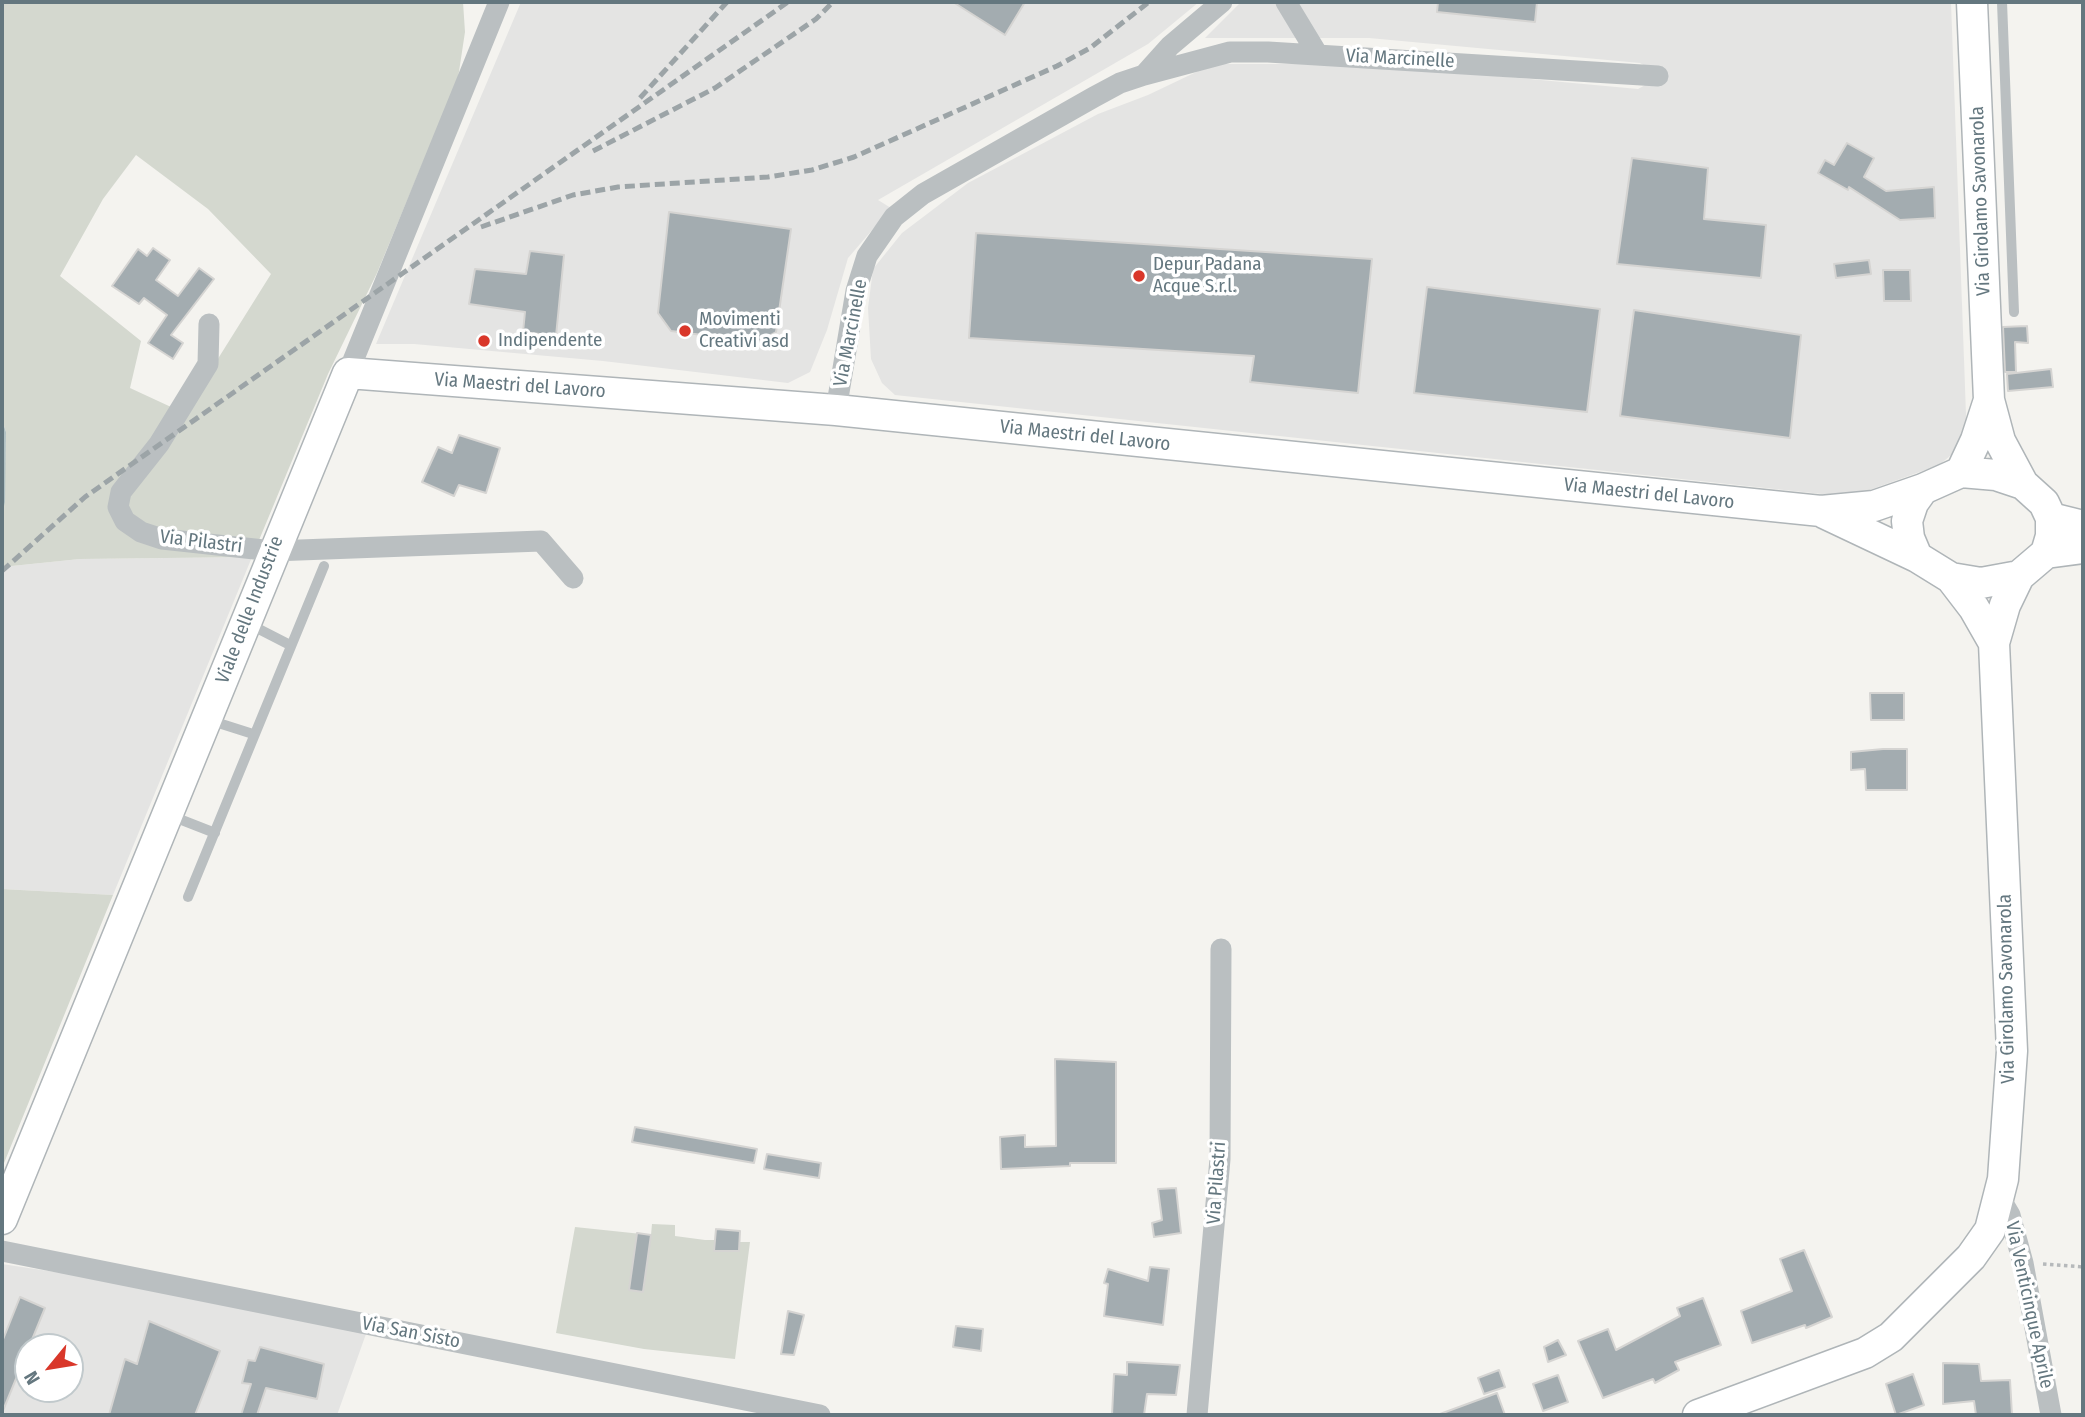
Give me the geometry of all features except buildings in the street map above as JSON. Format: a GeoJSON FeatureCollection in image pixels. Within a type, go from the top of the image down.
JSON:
{"type":"FeatureCollection","features":[{"type":"Feature","properties":{"kind":"street","name":"Viale delle Industrie"},"geometry":{"type":"LineString","coordinates":[[2,1219],[499,2]]}},
{"type":"Feature","properties":{"kind":"street","name":"Via Marcinelle"},"geometry":{"type":"LineString","coordinates":[[1144,75],[1170,46],[1222,2]]}},
{"type":"Feature","properties":{"kind":"street"},"geometry":{"type":"LineString","coordinates":[[1286,2],[1318,55]]}},
{"type":"Feature","properties":{"kind":"street","name":"Via Girolamo Savonarola"},"geometry":{"type":"LineString","coordinates":[[1972,2],[1992,108],[1989,400]]}},
{"type":"Feature","properties":{"kind":"street","name":"Via Marcinelle"},"geometry":{"type":"LineString","coordinates":[[836,410],[856,290],[867,256],[894,217],[923,194],[1120,83],[1230,52],[1658,76]]}},
{"type":"Feature","properties":{"kind":"street","name":"Via Pilastri"},"geometry":{"type":"LineString","coordinates":[[209,324],[208,365],[159,444],[121,492],[118,507],[125,521],[141,532],[162,539],[273,551],[541,541],[573,578]]}},
{"type":"Feature","properties":{"kind":"street","name":"Via Maestri del Lavoro"},"geometry":{"type":"LineString","coordinates":[[348,373],[836,410],[1821,511]]}},
{"type":"Feature","properties":{"kind":"street"},"geometry":{"type":"LineString","coordinates":[[1961,472],[1976,440],[1989,400]]}},
{"type":"Feature","properties":{"kind":"street"},"geometry":{"type":"LineString","coordinates":[[1989,400],[2000,441],[2023,484],[2044,503],[2051,519],[2051,536],[2046,553],[2083,548]]}},
{"type":"Feature","properties":{"kind":"street"},"geometry":{"type":"LineString","coordinates":[[1821,511],[1874,506],[1961,472],[1996,475],[2023,484]]}},
{"type":"Feature","properties":{"kind":"street"},"geometry":{"type":"LineString","coordinates":[[1917,557],[1909,538],[1908,521],[1913,503],[1923,489]]}},
{"type":"Feature","properties":{"kind":"street","name":"Via Girolamo Savonarola"},"geometry":{"type":"LineString","coordinates":[[1821,511],[1917,557],[1951,578],[1974,608],[1994,643]]}},
{"type":"Feature","properties":{"kind":"street"},"geometry":{"type":"LineString","coordinates":[[2051,519],[2083,526]]}},
{"type":"Feature","properties":{"kind":"street","name":"Via Girolamo Savonarola"},"geometry":{"type":"LineString","coordinates":[[1718,1412],[1865,1353],[1891,1337],[1971,1257],[1990,1230],[2000,1198],[2012,1051],[1994,643],[2005,605],[2019,576],[2046,553]]}},
{"type":"Feature","properties":{"kind":"street","name":"Via Girolamo Savonarola"},"geometry":{"type":"LineString","coordinates":[[1951,578],[1981,583],[2019,576]]}},
{"type":"Feature","properties":{"kind":"street","name":"Via Pilastri"},"geometry":{"type":"LineString","coordinates":[[1197,1415],[1220,1159],[1221,949]]}},
{"type":"Feature","properties":{"kind":"street","name":"Via Venticinque Aprile"},"geometry":{"type":"LineString","coordinates":[[2000,1198],[2010,1215],[2023,1263],[2051,1415]]}},
{"type":"Feature","properties":{"kind":"street","name":"Via San Sisto"},"geometry":{"type":"LineString","coordinates":[[2,1251],[818,1415]]}},
{"type":"Feature","properties":{"kind":"lane"},"geometry":{"type":"LineString","coordinates":[[2002,2],[1992,108],[2014,312]]}},
{"type":"Feature","properties":{"kind":"lane"},"geometry":{"type":"LineString","coordinates":[[188,897],[324,566]]}},
{"type":"Feature","properties":{"kind":"lane"},"geometry":{"type":"LineString","coordinates":[[246,623],[290,645]]}},
{"type":"Feature","properties":{"kind":"lane"},"geometry":{"type":"LineString","coordinates":[[207,719],[253,734]]}},
{"type":"Feature","properties":{"kind":"lane"},"geometry":{"type":"LineString","coordinates":[[168,814],[215,833]]}},
{"type":"Feature","properties":{"kind":"path"},"geometry":{"type":"LineString","coordinates":[[2023,1263],[2083,1267]]}},
{"type":"Feature","properties":{"kind":"shaded area"},"geometry":{"type":"Polygon","coordinates":[[[2,2],[463,2],[465,32],[458,78],[377,273],[328,374],[252,557],[80,559],[2,567],[6,432],[2,420],[2,2]],[[136,155],[103,199],[60,276],[141,341],[130,388],[184,413],[271,274],[208,209],[136,155]]]}},
{"type":"Feature","properties":{"kind":"shaded area"},"geometry":{"type":"Polygon","coordinates":[[[521,2],[1199,2],[1148,44],[878,200],[891,208],[848,258],[827,330],[810,372],[788,383],[603,361],[414,344],[376,344],[521,2]]]}},
{"type":"Feature","properties":{"kind":"shaded area"},"geometry":{"type":"Polygon","coordinates":[[[1241,2],[1951,2],[1967,442],[1939,465],[1850,497],[895,395],[882,383],[871,359],[868,308],[873,269],[902,233],[968,183],[1098,114],[1148,95],[1213,64],[1367,64],[1638,89],[1649,83],[1648,68],[1640,63],[1369,38],[1205,38],[1241,2]]]}},
{"type":"Feature","properties":{"kind":"shaded area"},"geometry":{"type":"Polygon","coordinates":[[[2,420],[6,432],[5,502],[2,514],[2,420]]]}},
{"type":"Feature","properties":{"kind":"shaded area"},"geometry":{"type":"Polygon","coordinates":[[[252,557],[113,895],[2,889],[2,567],[80,559],[252,557]]]}},
{"type":"Feature","properties":{"kind":"shaded area"},"geometry":{"type":"Polygon","coordinates":[[[2,889],[113,895],[2,1168],[2,889]]]}},
{"type":"Feature","properties":{"kind":"shaded area"},"geometry":{"type":"Polygon","coordinates":[[[652,1224],[675,1225],[675,1236],[705,1240],[715,1240],[716,1229],[740,1231],[740,1242],[750,1242],[735,1359],[644,1349],[556,1333],[575,1227],[651,1235],[652,1224]]]}},
{"type":"Feature","properties":{"kind":"shaded area"},"geometry":{"type":"Polygon","coordinates":[[[2,1264],[128,1283],[366,1334],[337,1415],[2,1415],[2,1264]]]}},
{"type":"Feature","properties":{"kind":"railway"},"geometry":{"type":"LineString","coordinates":[[640,98],[727,2]]}},
{"type":"Feature","properties":{"kind":"railway"},"geometry":{"type":"LineString","coordinates":[[2,571],[85,497],[788,2]]}},
{"type":"Feature","properties":{"kind":"railway"},"geometry":{"type":"LineString","coordinates":[[593,151],[715,88],[816,19],[833,2]]}},
{"type":"Feature","properties":{"kind":"railway"},"geometry":{"type":"LineString","coordinates":[[481,227],[573,195],[618,187],[768,177],[812,170],[854,157],[1057,66],[1090,48],[1149,2]]}},
{"type":"Feature","properties":{"kind":"place","name":"Depur Padana Acque S.r.l."},"geometry":{"type":"Point","coordinates":[1139,276]}},
{"type":"Feature","properties":{"kind":"place","name":"Movimenti Creativi asd"},"geometry":{"type":"Point","coordinates":[685,331]}},
{"type":"Feature","properties":{"kind":"place","name":"Indipendente"},"geometry":{"type":"Point","coordinates":[484,341]}}]}
